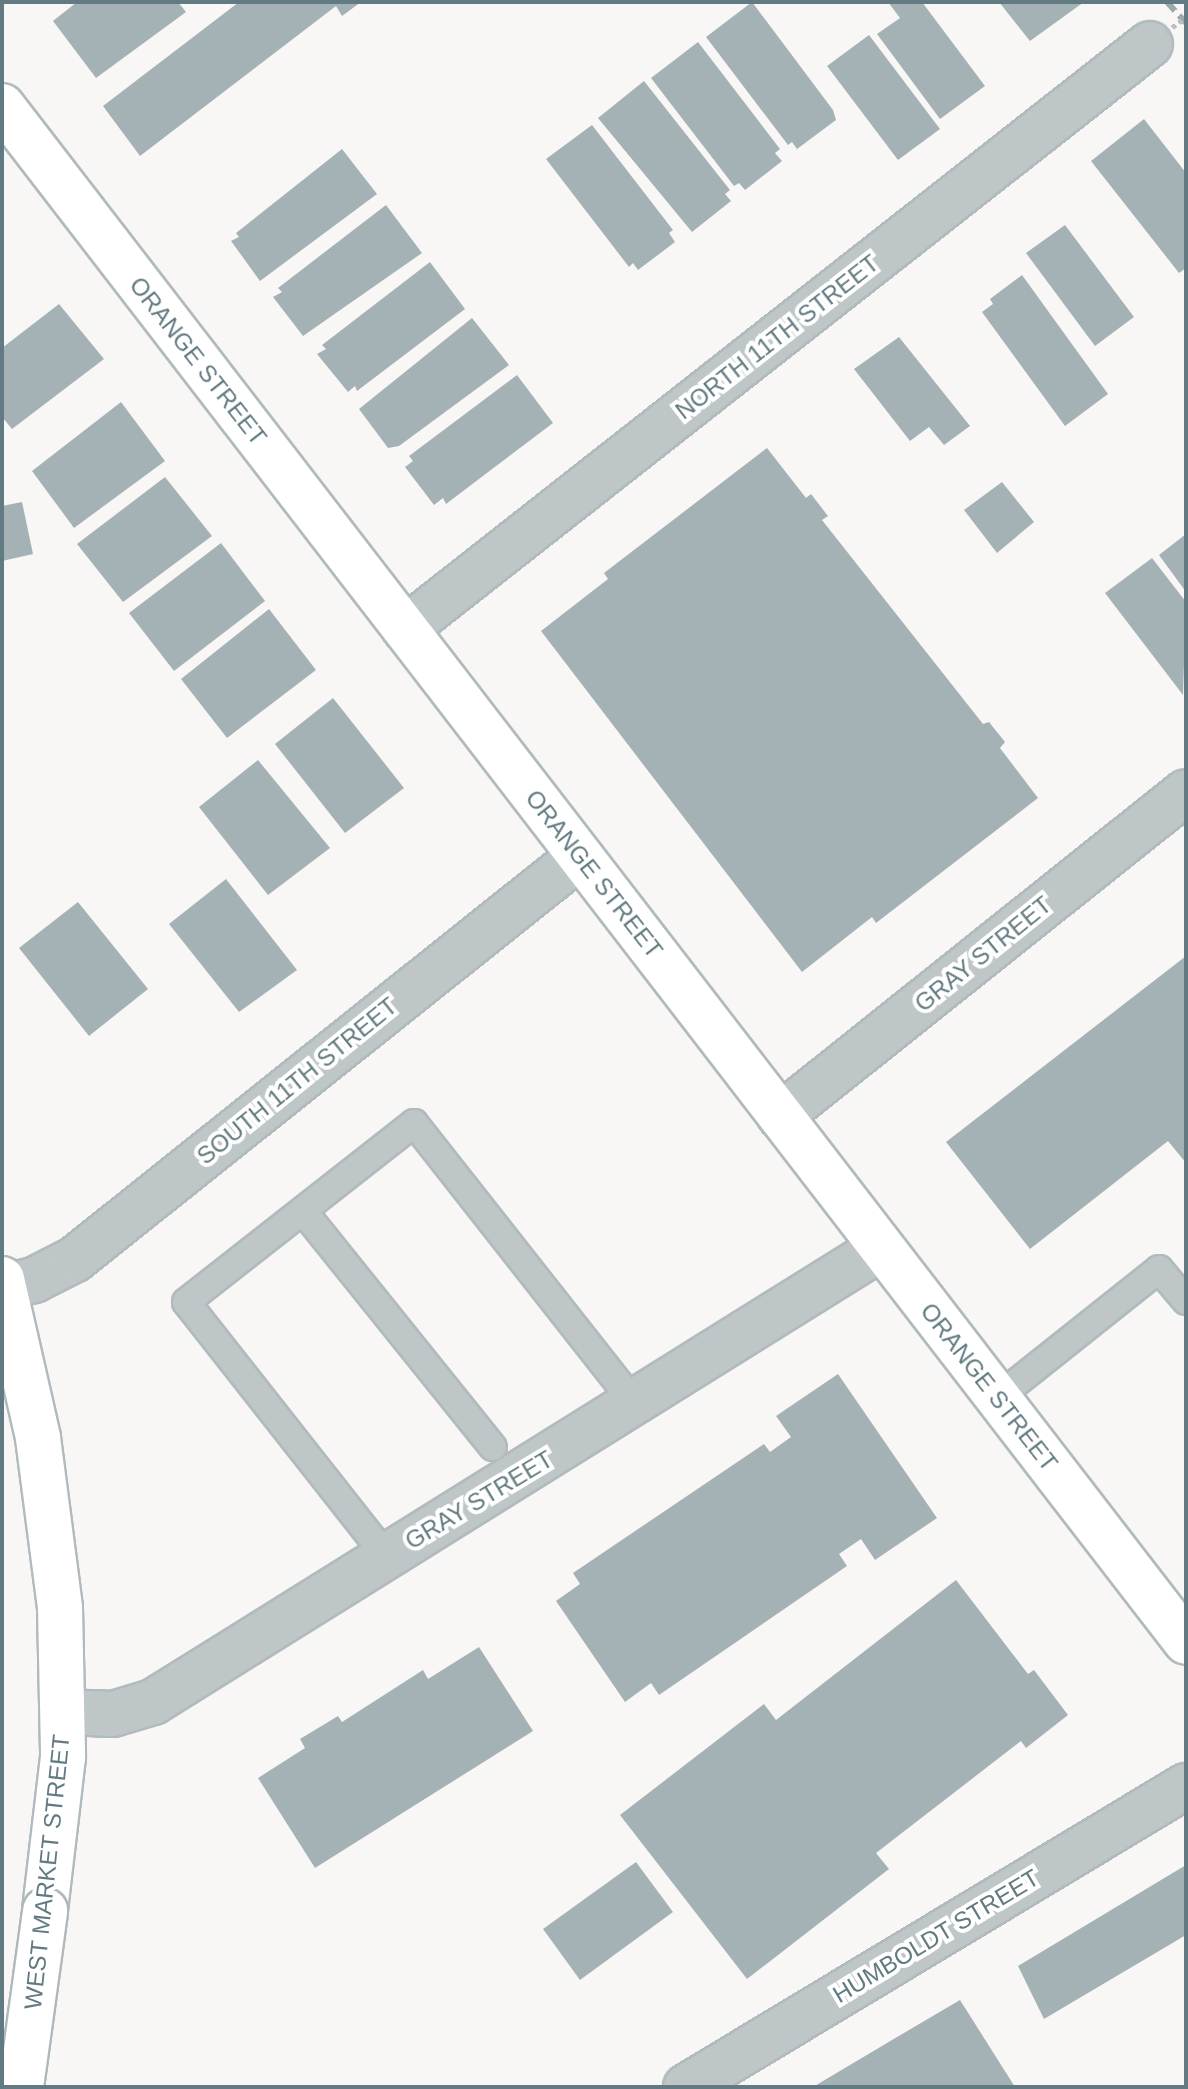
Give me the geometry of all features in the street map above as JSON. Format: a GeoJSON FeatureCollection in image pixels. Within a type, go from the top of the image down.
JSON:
{"type":"FeatureCollection","features":[{"type":"Feature","properties":{"kind":"main road","name":"ORANGE STREET"},"geometry":{"type":"LineString","coordinates":[[2,106],[997,1398],[1180,1622]]}},
{"type":"Feature","properties":{"kind":"main road","name":"WEST MARKET STREET"},"geometry":{"type":"LineString","coordinates":[[3,1283],[48,1499],[64,1712],[45,1911],[21,2087]]}},
{"type":"Feature","properties":{"kind":"street","name":"NORTH 11TH STREET"},"geometry":{"type":"LineString","coordinates":[[405,629],[1158,38]]}},
{"type":"Feature","properties":{"kind":"street","name":"GRAY STREET"},"geometry":{"type":"LineString","coordinates":[[780,1116],[1186,792]]}},
{"type":"Feature","properties":{"kind":"street","name":"SOUTH 11TH STREET"},"geometry":{"type":"LineString","coordinates":[[3,1283],[75,1259],[580,856]]}},
{"type":"Feature","properties":{"kind":"street","name":"GRAY STREET"},"geometry":{"type":"LineString","coordinates":[[64,1712],[113,1714],[153,1702],[636,1405],[881,1248]]}},
{"type":"Feature","properties":{"kind":"street","name":"HUMBOLDT STREET"},"geometry":{"type":"LineString","coordinates":[[686,2087],[1186,1786]]}},
{"type":"Feature","properties":{"kind":"lane"},"geometry":{"type":"LineString","coordinates":[[386,1556],[186,1302],[414,1123],[636,1405]]}},
{"type":"Feature","properties":{"kind":"lane"},"geometry":{"type":"LineString","coordinates":[[303,1211],[493,1447]]}},
{"type":"Feature","properties":{"kind":"lane"},"geometry":{"type":"LineString","coordinates":[[997,1398],[1159,1269],[1186,1301]]}},
{"type":"Feature","properties":{"kind":"path"},"geometry":{"type":"LineString","coordinates":[[1158,38],[1186,17]]}},
{"type":"Feature","properties":{"kind":"building"},"geometry":{"type":"Polygon","coordinates":[[[77,2],[178,2],[186,12],[96,78],[53,21],[77,2]]]}},
{"type":"Feature","properties":{"kind":"building"},"geometry":{"type":"Polygon","coordinates":[[[239,2],[361,2],[342,16],[336,6],[140,156],[103,106],[239,2]]]}},
{"type":"Feature","properties":{"kind":"building"},"geometry":{"type":"Polygon","coordinates":[[[752,2],[833,110],[836,120],[797,149],[792,142],[788,145],[706,37],[752,2]]]}},
{"type":"Feature","properties":{"kind":"building"},"geometry":{"type":"Polygon","coordinates":[[[888,2],[922,2],[985,86],[940,119],[877,34],[900,18],[888,2]]]}},
{"type":"Feature","properties":{"kind":"building"},"geometry":{"type":"Polygon","coordinates":[[[999,2],[1084,2],[1030,41],[999,2]]]}},
{"type":"Feature","properties":{"kind":"building"},"geometry":{"type":"Polygon","coordinates":[[[869,35],[940,129],[898,160],[827,66],[869,35]]]}},
{"type":"Feature","properties":{"kind":"building"},"geometry":{"type":"Polygon","coordinates":[[[698,42],[780,149],[775,153],[782,161],[745,190],[739,183],[734,186],[651,78],[698,42]]]}},
{"type":"Feature","properties":{"kind":"building"},"geometry":{"type":"Polygon","coordinates":[[[644,81],[730,190],[725,194],[731,201],[692,232],[598,118],[644,81]]]}},
{"type":"Feature","properties":{"kind":"building"},"geometry":{"type":"Polygon","coordinates":[[[1144,119],[1186,173],[1186,268],[1179,273],[1091,161],[1144,119]]]}},
{"type":"Feature","properties":{"kind":"building"},"geometry":{"type":"Polygon","coordinates":[[[592,125],[673,230],[669,233],[675,242],[638,270],[633,263],[629,267],[546,159],[592,125]]]}},
{"type":"Feature","properties":{"kind":"building"},"geometry":{"type":"Polygon","coordinates":[[[342,149],[377,194],[260,281],[231,241],[239,237],[236,233],[342,149]]]}},
{"type":"Feature","properties":{"kind":"building"},"geometry":{"type":"Polygon","coordinates":[[[386,205],[422,253],[303,336],[273,297],[282,292],[278,288],[386,205]]]}},
{"type":"Feature","properties":{"kind":"building"},"geometry":{"type":"Polygon","coordinates":[[[1065,225],[1134,317],[1095,346],[1026,253],[1065,225]]]}},
{"type":"Feature","properties":{"kind":"building"},"geometry":{"type":"Polygon","coordinates":[[[430,262],[465,309],[357,391],[355,386],[348,392],[317,354],[326,349],[322,345],[430,262]]]}},
{"type":"Feature","properties":{"kind":"building"},"geometry":{"type":"Polygon","coordinates":[[[1022,275],[1108,394],[1065,426],[982,312],[993,304],[990,299],[1022,275]]]}},
{"type":"Feature","properties":{"kind":"building"},"geometry":{"type":"Polygon","coordinates":[[[59,304],[104,359],[12,429],[2,417],[2,348],[59,304]]]}},
{"type":"Feature","properties":{"kind":"building"},"geometry":{"type":"Polygon","coordinates":[[[472,318],[509,365],[399,446],[388,448],[359,409],[472,318]]]}},
{"type":"Feature","properties":{"kind":"building"},"geometry":{"type":"Polygon","coordinates":[[[899,337],[970,426],[944,445],[929,427],[910,441],[854,369],[899,337]]]}},
{"type":"Feature","properties":{"kind":"building"},"geometry":{"type":"Polygon","coordinates":[[[517,375],[553,423],[446,504],[443,498],[434,505],[405,467],[413,461],[409,456],[517,375]]]}},
{"type":"Feature","properties":{"kind":"building"},"geometry":{"type":"Polygon","coordinates":[[[121,402],[165,461],[74,528],[32,471],[121,402]]]}},
{"type":"Feature","properties":{"kind":"building"},"geometry":{"type":"Polygon","coordinates":[[[767,448],[806,498],[811,494],[828,516],[822,520],[983,724],[989,722],[1005,742],[1000,748],[1038,798],[876,923],[872,917],[802,972],[541,631],[608,579],[604,573],[767,448]]]}},
{"type":"Feature","properties":{"kind":"building"},"geometry":{"type":"Polygon","coordinates":[[[165,477],[212,536],[123,602],[77,544],[165,477]]]}},
{"type":"Feature","properties":{"kind":"building"},"geometry":{"type":"Polygon","coordinates":[[[1002,482],[1034,522],[997,553],[964,510],[1002,482]]]}},
{"type":"Feature","properties":{"kind":"building"},"geometry":{"type":"Polygon","coordinates":[[[22,502],[33,554],[2,561],[2,506],[22,502]]]}},
{"type":"Feature","properties":{"kind":"building"},"geometry":{"type":"Polygon","coordinates":[[[1186,534],[1186,592],[1159,555],[1186,534]]]}},
{"type":"Feature","properties":{"kind":"building"},"geometry":{"type":"Polygon","coordinates":[[[221,543],[265,601],[174,671],[129,613],[221,543]]]}},
{"type":"Feature","properties":{"kind":"building"},"geometry":{"type":"Polygon","coordinates":[[[1152,558],[1186,602],[1183,695],[1105,593],[1152,558]]]}},
{"type":"Feature","properties":{"kind":"building"},"geometry":{"type":"Polygon","coordinates":[[[269,609],[316,670],[227,738],[181,679],[269,609]]]}},
{"type":"Feature","properties":{"kind":"building"},"geometry":{"type":"Polygon","coordinates":[[[333,698],[404,788],[345,833],[275,744],[333,698]]]}},
{"type":"Feature","properties":{"kind":"building"},"geometry":{"type":"Polygon","coordinates":[[[258,760],[330,848],[268,895],[199,807],[258,760]]]}},
{"type":"Feature","properties":{"kind":"building"},"geometry":{"type":"Polygon","coordinates":[[[226,879],[297,970],[239,1012],[169,924],[226,879]]]}},
{"type":"Feature","properties":{"kind":"building"},"geometry":{"type":"Polygon","coordinates":[[[78,902],[148,989],[89,1036],[19,948],[78,902]]]}},
{"type":"Feature","properties":{"kind":"building"},"geometry":{"type":"Polygon","coordinates":[[[1186,956],[1186,1163],[1168,1141],[1030,1249],[946,1142],[1186,956]]]}},
{"type":"Feature","properties":{"kind":"building"},"geometry":{"type":"Polygon","coordinates":[[[838,1374],[937,1518],[875,1560],[861,1539],[839,1554],[847,1566],[659,1695],[651,1683],[625,1702],[556,1601],[580,1584],[573,1573],[764,1444],[770,1452],[791,1437],[776,1416],[838,1374]]]}},
{"type":"Feature","properties":{"kind":"building"},"geometry":{"type":"Polygon","coordinates":[[[956,1580],[1028,1674],[1034,1670],[1068,1715],[1026,1748],[1021,1741],[876,1853],[889,1869],[747,1979],[620,1815],[764,1704],[776,1720],[956,1580]]]}},
{"type":"Feature","properties":{"kind":"building"},"geometry":{"type":"Polygon","coordinates":[[[479,1647],[533,1731],[315,1868],[258,1778],[305,1748],[300,1739],[338,1716],[342,1722],[423,1670],[428,1679],[479,1647]]]}},
{"type":"Feature","properties":{"kind":"building"},"geometry":{"type":"Polygon","coordinates":[[[636,1862],[673,1912],[580,1980],[543,1929],[636,1862]]]}},
{"type":"Feature","properties":{"kind":"building"},"geometry":{"type":"Polygon","coordinates":[[[1186,1865],[1186,1935],[1044,2019],[1018,1966],[1186,1865]]]}},
{"type":"Feature","properties":{"kind":"building"},"geometry":{"type":"Polygon","coordinates":[[[960,2000],[1015,2087],[813,2087],[892,2040],[960,2000]]]}},
{"type":"Feature","properties":{"kind":"railway"},"geometry":{"type":"LineString","coordinates":[[1167,2],[1186,23]]}}]}
